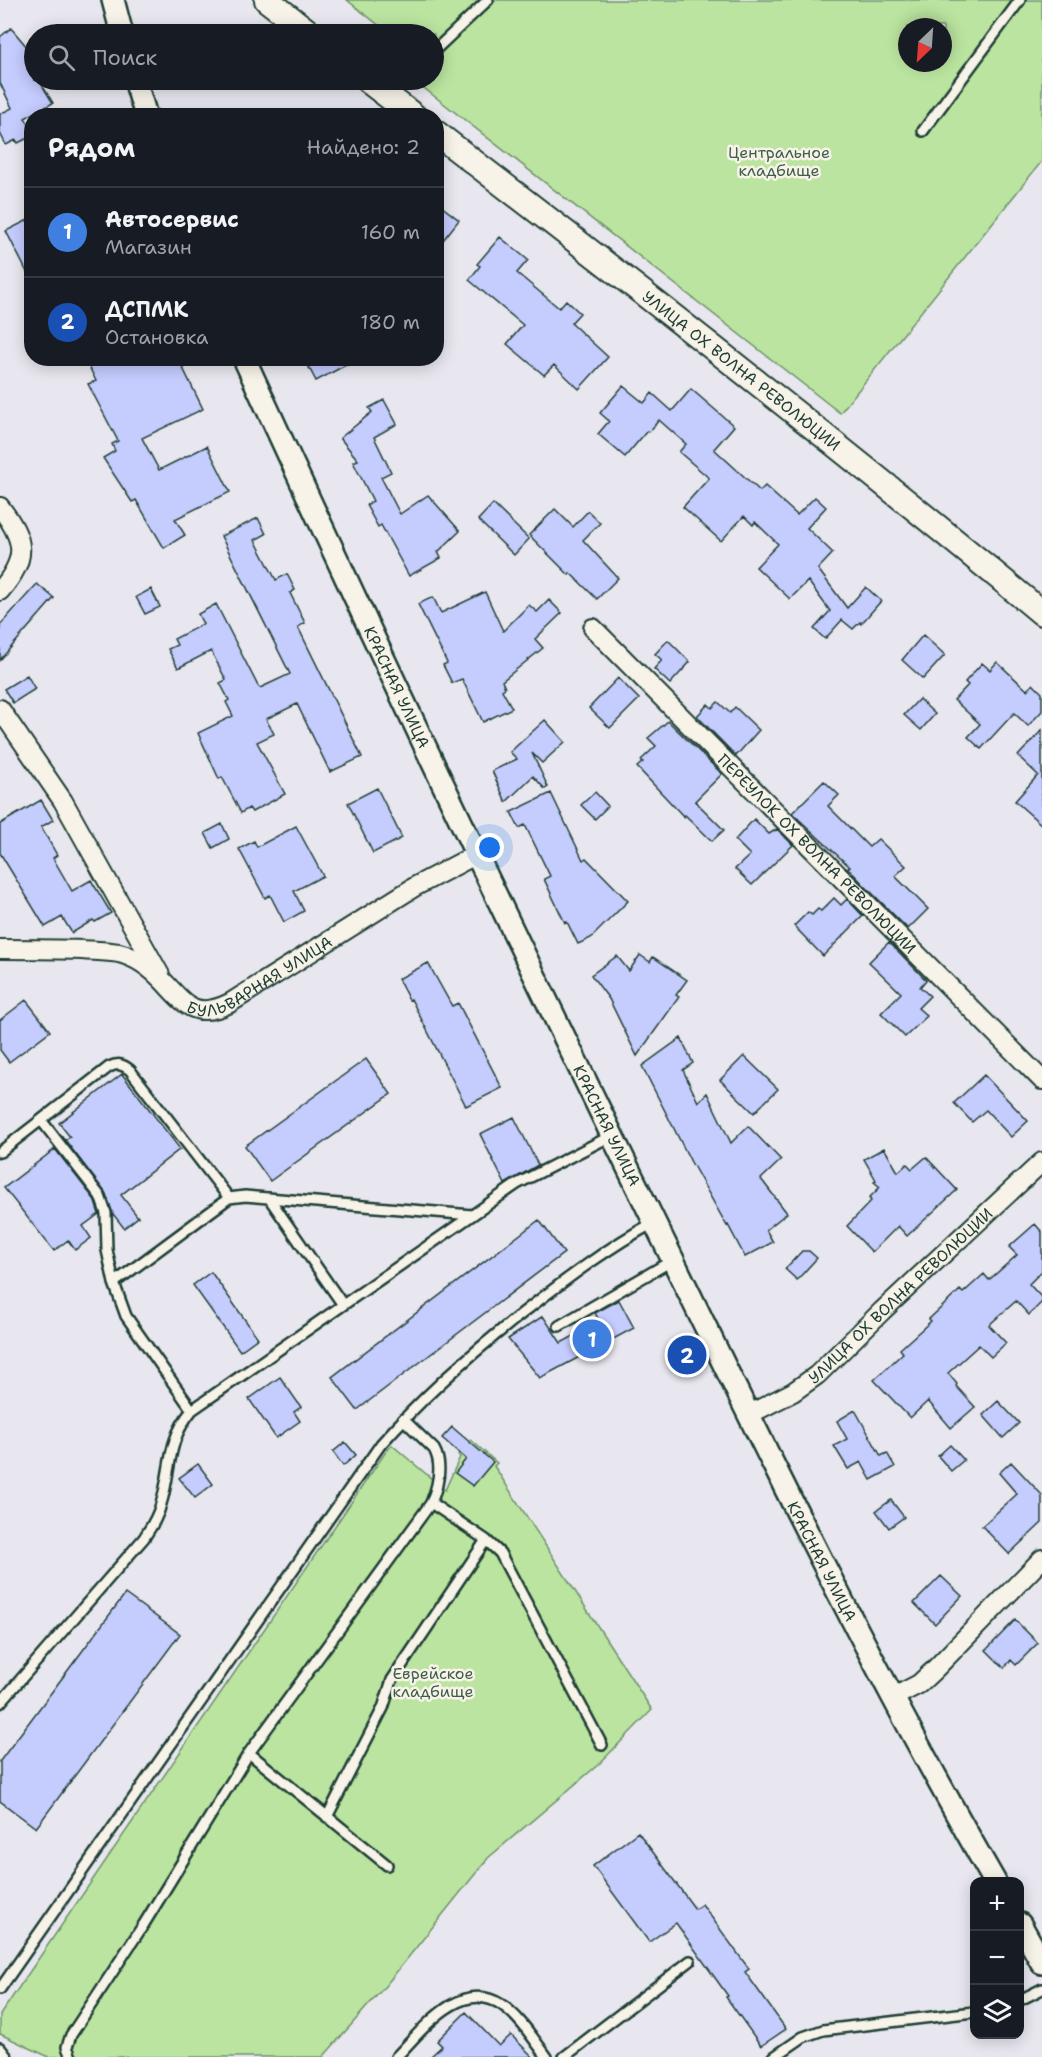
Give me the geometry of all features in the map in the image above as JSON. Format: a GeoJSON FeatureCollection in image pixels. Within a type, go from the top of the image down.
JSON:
{"type":"FeatureCollection","features":[{"type":"Feature","properties":{"kind":"main road"},"geometry":{"type":"LineString","coordinates":[[267,0],[298,24]]}},
{"type":"Feature","properties":{"kind":"main road"},"geometry":{"type":"LineString","coordinates":[[399,90],[409,108]]}},
{"type":"Feature","properties":{"kind":"main road","name":"УЛИЦА ОХ ВОЛНА РЕВОЛЮЦИИ"},"geometry":{"type":"LineString","coordinates":[[444,139],[700,335],[1042,613]]}},
{"type":"Feature","properties":{"kind":"street"},"geometry":{"type":"LineString","coordinates":[[113,0],[119,24]]}},
{"type":"Feature","properties":{"kind":"street"},"geometry":{"type":"LineString","coordinates":[[138,90],[144,108]]}},
{"type":"Feature","properties":{"kind":"street","name":"КРАСНАЯ УЛИЦА"},"geometry":{"type":"LineString","coordinates":[[248,366],[653,1223],[892,1698],[993,1877]]}},
{"type":"Feature","properties":{"kind":"street"},"geometry":{"type":"LineString","coordinates":[[0,507],[14,528],[21,552],[20,562],[5,585]]}},
{"type":"Feature","properties":{"kind":"street","name":"ПЕРЕУЛОК ОХ ВОЛНА РЕВОЛЮЦИИ"},"geometry":{"type":"LineString","coordinates":[[593,628],[1042,1080]]}},
{"type":"Feature","properties":{"kind":"street"},"geometry":{"type":"LineString","coordinates":[[0,709],[63,801],[164,981]]}},
{"type":"Feature","properties":{"kind":"street","name":"БУЛЬВАРНАЯ УЛИЦА"},"geometry":{"type":"LineString","coordinates":[[0,949],[52,948],[120,954],[147,967],[164,981],[186,1005],[206,1011],[219,1008],[416,886],[477,854]]}},
{"type":"Feature","properties":{"kind":"street","name":"УЛИЦА ОХ ВОЛНА РЕВОЛЮЦИИ"},"geometry":{"type":"LineString","coordinates":[[748,1415],[794,1392],[817,1375],[1042,1162]]}},
{"type":"Feature","properties":{"kind":"street"},"geometry":{"type":"LineString","coordinates":[[892,1698],[919,1684],[1042,1559]]}},
{"type":"Feature","properties":{"kind":"street"},"geometry":{"type":"LineString","coordinates":[[1024,1931],[1042,1963]]}},
{"type":"Feature","properties":{"kind":"lane"},"geometry":{"type":"LineString","coordinates":[[444,42],[488,0]]}},
{"type":"Feature","properties":{"kind":"lane"},"geometry":{"type":"LineString","coordinates":[[923,131],[1020,0]]}},
{"type":"Feature","properties":{"kind":"lane"},"geometry":{"type":"LineString","coordinates":[[0,1152],[110,1066],[123,1065],[130,1070],[230,1198]]}},
{"type":"Feature","properties":{"kind":"lane"},"geometry":{"type":"LineString","coordinates":[[41,1120],[100,1196],[106,1212],[107,1250],[114,1283],[126,1316],[192,1410]]}},
{"type":"Feature","properties":{"kind":"lane"},"geometry":{"type":"LineString","coordinates":[[0,1703],[149,1529],[161,1504],[173,1440],[181,1424],[192,1410],[517,1184],[611,1136]]}},
{"type":"Feature","properties":{"kind":"lane"},"geometry":{"type":"LineString","coordinates":[[114,1283],[230,1198],[245,1196],[472,1215]]}},
{"type":"Feature","properties":{"kind":"lane"},"geometry":{"type":"LineString","coordinates":[[269,1198],[343,1305]]}},
{"type":"Feature","properties":{"kind":"lane"},"geometry":{"type":"LineString","coordinates":[[0,1989],[363,1467],[403,1419],[451,1371],[508,1324],[615,1245],[653,1223]]}},
{"type":"Feature","properties":{"kind":"lane"},"geometry":{"type":"LineString","coordinates":[[559,1326],[673,1260]]}},
{"type":"Feature","properties":{"kind":"lane"},"geometry":{"type":"LineString","coordinates":[[71,2057],[67,2047],[71,2035],[144,1924],[249,1753],[431,1503],[437,1483],[439,1460],[437,1454],[403,1419]]}},
{"type":"Feature","properties":{"kind":"lane"},"geometry":{"type":"LineString","coordinates":[[431,1503],[486,1540],[500,1553],[602,1745]]}},
{"type":"Feature","properties":{"kind":"lane"},"geometry":{"type":"LineString","coordinates":[[327,1817],[383,1708],[392,1680],[486,1540]]}},
{"type":"Feature","properties":{"kind":"lane"},"geometry":{"type":"LineString","coordinates":[[249,1753],[387,1865]]}},
{"type":"Feature","properties":{"kind":"lane"},"geometry":{"type":"LineString","coordinates":[[564,2057],[690,1961]]}},
{"type":"Feature","properties":{"kind":"lane"},"geometry":{"type":"LineString","coordinates":[[1024,1998],[1042,1989]]}},
{"type":"Feature","properties":{"kind":"lane"},"geometry":{"type":"LineString","coordinates":[[396,2057],[442,2012],[458,2001],[472,1997],[486,1998],[501,2005],[516,2019],[547,2057]]}},
{"type":"Feature","properties":{"kind":"lane"},"geometry":{"type":"LineString","coordinates":[[774,2057],[803,2037],[823,2030],[970,2013]]}},
{"type":"Feature","properties":{"kind":"lane"},"geometry":{"type":"LineString","coordinates":[[0,2048],[8,2057]]}},
{"type":"Feature","properties":{"kind":"green space","name":"Центральное кладбище"},"geometry":{"type":"Polygon","coordinates":[[[347,0],[1042,0],[1042,161],[840,413],[426,90],[444,90],[444,24],[377,24],[347,0]]]}},
{"type":"Feature","properties":{"kind":"green space","name":"Еврейское кладбище"},"geometry":{"type":"Polygon","coordinates":[[[471,1440],[497,1463],[494,1466],[652,1710],[599,1764],[488,1858],[386,1985],[323,2057],[49,2057],[0,2034],[0,2015],[385,1453],[392,1445],[445,1490],[460,1457],[458,1454],[471,1440]]]}},
{"type":"Feature","properties":{"kind":"building"},"geometry":{"type":"Polygon","coordinates":[[[11,28],[24,43],[24,90],[45,90],[53,103],[44,108],[24,108],[24,140],[18,143],[16,140],[6,145],[0,133],[0,114],[12,108],[0,83],[0,37],[11,28]]]}},
{"type":"Feature","properties":{"kind":"building"},"geometry":{"type":"Polygon","coordinates":[[[444,208],[459,220],[444,239],[444,208]]]}},
{"type":"Feature","properties":{"kind":"building"},"geometry":{"type":"Polygon","coordinates":[[[24,222],[24,266],[6,231],[24,222]]]}},
{"type":"Feature","properties":{"kind":"building"},"geometry":{"type":"Polygon","coordinates":[[[500,237],[528,260],[517,273],[559,308],[566,300],[580,313],[571,323],[608,357],[579,389],[554,365],[544,375],[507,344],[523,325],[469,280],[480,266],[477,264],[500,237]]]}},
{"type":"Feature","properties":{"kind":"building"},"geometry":{"type":"Polygon","coordinates":[[[89,366],[182,366],[203,409],[142,438],[159,470],[207,446],[230,492],[175,519],[185,535],[164,548],[136,500],[132,502],[103,458],[115,451],[112,444],[118,441],[88,384],[96,381],[89,366]]]}},
{"type":"Feature","properties":{"kind":"building"},"geometry":{"type":"Polygon","coordinates":[[[308,366],[344,366],[316,381],[308,366]]]}},
{"type":"Feature","properties":{"kind":"building"},"geometry":{"type":"Polygon","coordinates":[[[623,386],[644,403],[652,393],[672,411],[691,389],[734,426],[714,449],[760,491],[765,486],[797,515],[815,497],[826,507],[807,528],[833,553],[818,569],[847,608],[866,587],[881,601],[861,624],[860,622],[853,629],[842,620],[825,639],[814,629],[830,611],[808,581],[790,599],[756,567],[778,544],[755,522],[753,525],[744,516],[721,541],[683,507],[709,478],[679,452],[686,444],[659,420],[625,457],[598,434],[609,421],[600,413],[623,386]]]}},
{"type":"Feature","properties":{"kind":"building"},"geometry":{"type":"Polygon","coordinates":[[[384,400],[397,424],[374,437],[391,472],[381,477],[400,514],[428,495],[460,531],[438,552],[441,558],[409,576],[381,525],[378,527],[366,505],[373,501],[353,462],[358,460],[340,438],[372,412],[369,408],[384,400]]]}},
{"type":"Feature","properties":{"kind":"building"},"geometry":{"type":"Polygon","coordinates":[[[493,504],[529,539],[514,555],[478,520],[493,504]]]}},
{"type":"Feature","properties":{"kind":"building"},"geometry":{"type":"Polygon","coordinates":[[[555,509],[573,527],[588,511],[600,523],[583,540],[618,578],[597,599],[529,535],[555,509]]]}},
{"type":"Feature","properties":{"kind":"building"},"geometry":{"type":"Polygon","coordinates":[[[258,518],[266,534],[255,540],[276,580],[287,574],[295,590],[290,593],[305,623],[298,627],[362,757],[330,772],[297,704],[266,719],[274,734],[257,742],[285,794],[252,812],[249,808],[241,813],[222,777],[219,779],[198,733],[233,716],[226,702],[229,700],[220,683],[226,680],[211,651],[178,668],[168,649],[177,645],[174,639],[203,624],[198,614],[216,604],[260,688],[290,674],[221,536],[258,518]]]}},
{"type":"Feature","properties":{"kind":"building"},"geometry":{"type":"Polygon","coordinates":[[[37,584],[54,598],[0,660],[0,625],[37,584]]]}},
{"type":"Feature","properties":{"kind":"building"},"geometry":{"type":"Polygon","coordinates":[[[151,589],[160,607],[145,614],[136,597],[151,589]]]}},
{"type":"Feature","properties":{"kind":"building"},"geometry":{"type":"Polygon","coordinates":[[[485,592],[503,631],[529,605],[537,612],[549,600],[562,613],[535,639],[543,648],[502,681],[505,688],[502,690],[512,708],[483,722],[462,679],[452,683],[443,665],[447,663],[418,604],[433,597],[441,613],[485,592]]]}},
{"type":"Feature","properties":{"kind":"building"},"geometry":{"type":"Polygon","coordinates":[[[923,635],[945,655],[923,679],[902,660],[923,635]]]}},
{"type":"Feature","properties":{"kind":"building"},"geometry":{"type":"Polygon","coordinates":[[[668,640],[690,662],[670,684],[654,669],[662,660],[655,654],[668,640]]]}},
{"type":"Feature","properties":{"kind":"building"},"geometry":{"type":"Polygon","coordinates":[[[997,662],[1027,690],[1033,684],[1042,693],[1042,711],[1028,726],[1014,713],[981,749],[968,737],[980,724],[954,700],[968,685],[965,682],[982,663],[990,670],[997,662]]]}},
{"type":"Feature","properties":{"kind":"building"},"geometry":{"type":"Polygon","coordinates":[[[27,675],[35,689],[13,703],[4,689],[27,675]]]}},
{"type":"Feature","properties":{"kind":"building"},"geometry":{"type":"Polygon","coordinates":[[[618,678],[639,699],[610,728],[589,708],[618,678]]]}},
{"type":"Feature","properties":{"kind":"building"},"geometry":{"type":"Polygon","coordinates":[[[919,699],[935,714],[921,730],[904,715],[919,699]]]}},
{"type":"Feature","properties":{"kind":"building"},"geometry":{"type":"Polygon","coordinates":[[[718,702],[730,713],[735,707],[759,730],[736,756],[697,716],[708,704],[712,708],[718,702]]]}},
{"type":"Feature","properties":{"kind":"building"},"geometry":{"type":"Polygon","coordinates":[[[545,720],[565,742],[542,763],[532,753],[548,787],[545,789],[533,776],[506,802],[492,771],[517,759],[510,752],[545,720]]]}},
{"type":"Feature","properties":{"kind":"building"},"geometry":{"type":"Polygon","coordinates":[[[668,721],[722,774],[695,801],[724,830],[712,841],[685,815],[684,817],[637,767],[656,746],[648,738],[668,721]]]}},
{"type":"Feature","properties":{"kind":"building"},"geometry":{"type":"Polygon","coordinates":[[[1042,730],[1042,825],[1015,801],[1038,775],[1018,756],[1042,730]]]}},
{"type":"Feature","properties":{"kind":"building"},"geometry":{"type":"Polygon","coordinates":[[[824,781],[839,795],[828,806],[869,847],[878,839],[906,866],[895,876],[928,909],[908,929],[848,868],[850,867],[792,813],[824,781]]]}},
{"type":"Feature","properties":{"kind":"building"},"geometry":{"type":"Polygon","coordinates":[[[377,788],[402,838],[373,853],[348,803],[377,788]]]}},
{"type":"Feature","properties":{"kind":"building"},"geometry":{"type":"Polygon","coordinates":[[[595,792],[608,806],[595,819],[581,805],[595,792]]]}},
{"type":"Feature","properties":{"kind":"building"},"geometry":{"type":"Polygon","coordinates":[[[551,793],[583,860],[586,858],[628,901],[591,938],[578,944],[544,879],[550,876],[525,825],[519,828],[511,812],[551,793]]]}},
{"type":"Feature","properties":{"kind":"building"},"geometry":{"type":"Polygon","coordinates":[[[41,800],[53,820],[41,827],[57,855],[53,858],[72,891],[91,880],[111,913],[95,922],[93,920],[72,933],[62,917],[45,927],[0,853],[0,824],[41,800]]]}},
{"type":"Feature","properties":{"kind":"building"},"geometry":{"type":"Polygon","coordinates":[[[754,819],[769,834],[777,829],[793,845],[752,885],[735,869],[750,855],[735,840],[754,819]]]}},
{"type":"Feature","properties":{"kind":"building"},"geometry":{"type":"Polygon","coordinates":[[[222,824],[229,839],[213,848],[205,833],[222,824]]]}},
{"type":"Feature","properties":{"kind":"building"},"geometry":{"type":"Polygon","coordinates":[[[296,826],[323,876],[294,891],[304,911],[284,922],[270,895],[265,898],[239,849],[254,841],[257,847],[296,826]]]}},
{"type":"Feature","properties":{"kind":"building"},"geometry":{"type":"Polygon","coordinates":[[[834,898],[841,905],[847,899],[863,916],[823,956],[794,926],[808,912],[812,915],[818,909],[821,911],[834,898]]]}},
{"type":"Feature","properties":{"kind":"building"},"geometry":{"type":"Polygon","coordinates":[[[889,942],[926,980],[920,987],[930,996],[918,1008],[927,1016],[905,1037],[881,1013],[901,993],[869,962],[889,942]]]}},
{"type":"Feature","properties":{"kind":"building"},"geometry":{"type":"Polygon","coordinates":[[[640,955],[650,962],[653,957],[687,980],[676,995],[679,997],[637,1056],[609,999],[591,975],[617,956],[629,971],[640,955]]]}},
{"type":"Feature","properties":{"kind":"building"},"geometry":{"type":"Polygon","coordinates":[[[428,963],[452,1006],[458,1003],[502,1088],[466,1106],[411,999],[409,1000],[398,979],[428,963]]]}},
{"type":"Feature","properties":{"kind":"building"},"geometry":{"type":"Polygon","coordinates":[[[26,1000],[50,1031],[9,1062],[0,1050],[0,1020],[26,1000]]]}},
{"type":"Feature","properties":{"kind":"building"},"geometry":{"type":"Polygon","coordinates":[[[681,1038],[693,1063],[683,1070],[698,1102],[707,1093],[731,1143],[748,1126],[781,1160],[761,1179],[787,1213],[766,1230],[773,1242],[745,1257],[691,1162],[642,1066],[681,1038]]]}},
{"type":"Feature","properties":{"kind":"building"},"geometry":{"type":"Polygon","coordinates":[[[744,1056],[778,1089],[754,1113],[720,1080],[744,1056]]]}},
{"type":"Feature","properties":{"kind":"building"},"geometry":{"type":"Polygon","coordinates":[[[366,1059],[391,1094],[270,1181],[245,1146],[366,1059]]]}},
{"type":"Feature","properties":{"kind":"building"},"geometry":{"type":"Polygon","coordinates":[[[122,1074],[180,1149],[121,1195],[138,1217],[124,1228],[113,1214],[105,1192],[65,1140],[70,1137],[59,1123],[122,1074]]]}},
{"type":"Feature","properties":{"kind":"building"},"geometry":{"type":"Polygon","coordinates":[[[984,1075],[1028,1121],[1011,1137],[986,1110],[972,1122],[954,1103],[984,1075]]]}},
{"type":"Feature","properties":{"kind":"building"},"geometry":{"type":"Polygon","coordinates":[[[514,1117],[538,1165],[505,1184],[480,1134],[514,1117]]]}},
{"type":"Feature","properties":{"kind":"building"},"geometry":{"type":"Polygon","coordinates":[[[884,1148],[898,1172],[907,1164],[912,1169],[926,1157],[957,1190],[907,1236],[898,1226],[872,1252],[847,1226],[871,1201],[869,1198],[880,1187],[874,1182],[876,1180],[864,1159],[884,1148]]]}},
{"type":"Feature","properties":{"kind":"building"},"geometry":{"type":"Polygon","coordinates":[[[55,1149],[94,1199],[99,1214],[83,1226],[91,1238],[75,1250],[68,1240],[54,1251],[4,1188],[55,1149]]]}},
{"type":"Feature","properties":{"kind":"building"},"geometry":{"type":"Polygon","coordinates":[[[539,1220],[564,1253],[357,1410],[332,1377],[539,1220]]]}},
{"type":"Feature","properties":{"kind":"building"},"geometry":{"type":"Polygon","coordinates":[[[1035,1224],[1042,1232],[1042,1271],[1029,1284],[1042,1298],[1042,1302],[1029,1315],[1016,1301],[989,1325],[1006,1343],[991,1357],[979,1345],[948,1373],[957,1384],[956,1386],[975,1407],[951,1428],[928,1401],[910,1418],[874,1380],[903,1353],[900,1349],[960,1290],[963,1293],[984,1274],[989,1280],[1017,1255],[1009,1247],[1035,1224]]]}},
{"type":"Feature","properties":{"kind":"building"},"geometry":{"type":"Polygon","coordinates":[[[802,1251],[809,1251],[817,1258],[797,1280],[785,1269],[802,1251]]]}},
{"type":"Feature","properties":{"kind":"building"},"geometry":{"type":"Polygon","coordinates":[[[211,1272],[258,1338],[240,1351],[193,1285],[211,1272]]]}},
{"type":"Feature","properties":{"kind":"building"},"geometry":{"type":"Polygon","coordinates":[[[619,1300],[634,1328],[540,1378],[508,1339],[543,1316],[561,1343],[600,1322],[595,1313],[619,1300]]]}},
{"type":"Feature","properties":{"kind":"building"},"geometry":{"type":"Polygon","coordinates":[[[280,1377],[301,1407],[294,1412],[300,1421],[276,1438],[249,1399],[280,1377]]]}},
{"type":"Feature","properties":{"kind":"building"},"geometry":{"type":"Polygon","coordinates":[[[998,1401],[1019,1423],[1003,1438],[983,1415],[998,1401]]]}},
{"type":"Feature","properties":{"kind":"building"},"geometry":{"type":"Polygon","coordinates":[[[855,1410],[881,1456],[887,1453],[895,1467],[871,1480],[861,1462],[848,1469],[834,1446],[847,1439],[837,1421],[855,1410]]]}},
{"type":"Feature","properties":{"kind":"building"},"geometry":{"type":"Polygon","coordinates":[[[452,1427],[493,1462],[473,1486],[455,1473],[466,1459],[442,1438],[452,1427]]]}},
{"type":"Feature","properties":{"kind":"building"},"geometry":{"type":"Polygon","coordinates":[[[345,1442],[356,1455],[343,1466],[333,1452],[345,1442]]]}},
{"type":"Feature","properties":{"kind":"building"},"geometry":{"type":"Polygon","coordinates":[[[950,1445],[964,1460],[951,1471],[938,1456],[950,1445]]]}},
{"type":"Feature","properties":{"kind":"building"},"geometry":{"type":"Polygon","coordinates":[[[1011,1462],[1042,1495],[1042,1523],[1009,1554],[982,1526],[1017,1494],[999,1473],[1011,1462]]]}},
{"type":"Feature","properties":{"kind":"building"},"geometry":{"type":"Polygon","coordinates":[[[198,1464],[213,1484],[195,1498],[179,1478],[198,1464]]]}},
{"type":"Feature","properties":{"kind":"building"},"geometry":{"type":"Polygon","coordinates":[[[891,1500],[904,1517],[889,1528],[876,1511],[891,1500]]]}},
{"type":"Feature","properties":{"kind":"building"},"geometry":{"type":"Polygon","coordinates":[[[941,1576],[962,1596],[935,1624],[914,1603],[941,1576]]]}},
{"type":"Feature","properties":{"kind":"building"},"geometry":{"type":"Polygon","coordinates":[[[125,1594],[180,1634],[36,1828],[0,1801],[0,1761],[125,1594]]]}},
{"type":"Feature","properties":{"kind":"building"},"geometry":{"type":"Polygon","coordinates":[[[1015,1620],[1038,1643],[1016,1665],[1011,1660],[1004,1668],[986,1650],[1015,1620]]]}},
{"type":"Feature","properties":{"kind":"building"},"geometry":{"type":"Polygon","coordinates":[[[638,1832],[695,1909],[702,1904],[749,1969],[745,1972],[786,2029],[761,2046],[676,1923],[649,1942],[593,1866],[638,1832]]]}},
{"type":"Feature","properties":{"kind":"building"},"geometry":{"type":"Polygon","coordinates":[[[466,2012],[499,2046],[511,2035],[533,2057],[430,2057],[442,2046],[437,2041],[466,2012]]]}},
{"type":"Feature","properties":{"kind":"place","name":"Автосервис"},"geometry":{"type":"Point","coordinates":[592,1339]}},
{"type":"Feature","properties":{"kind":"place","name":"ДСПМК"},"geometry":{"type":"Point","coordinates":[687,1355]}}]}
